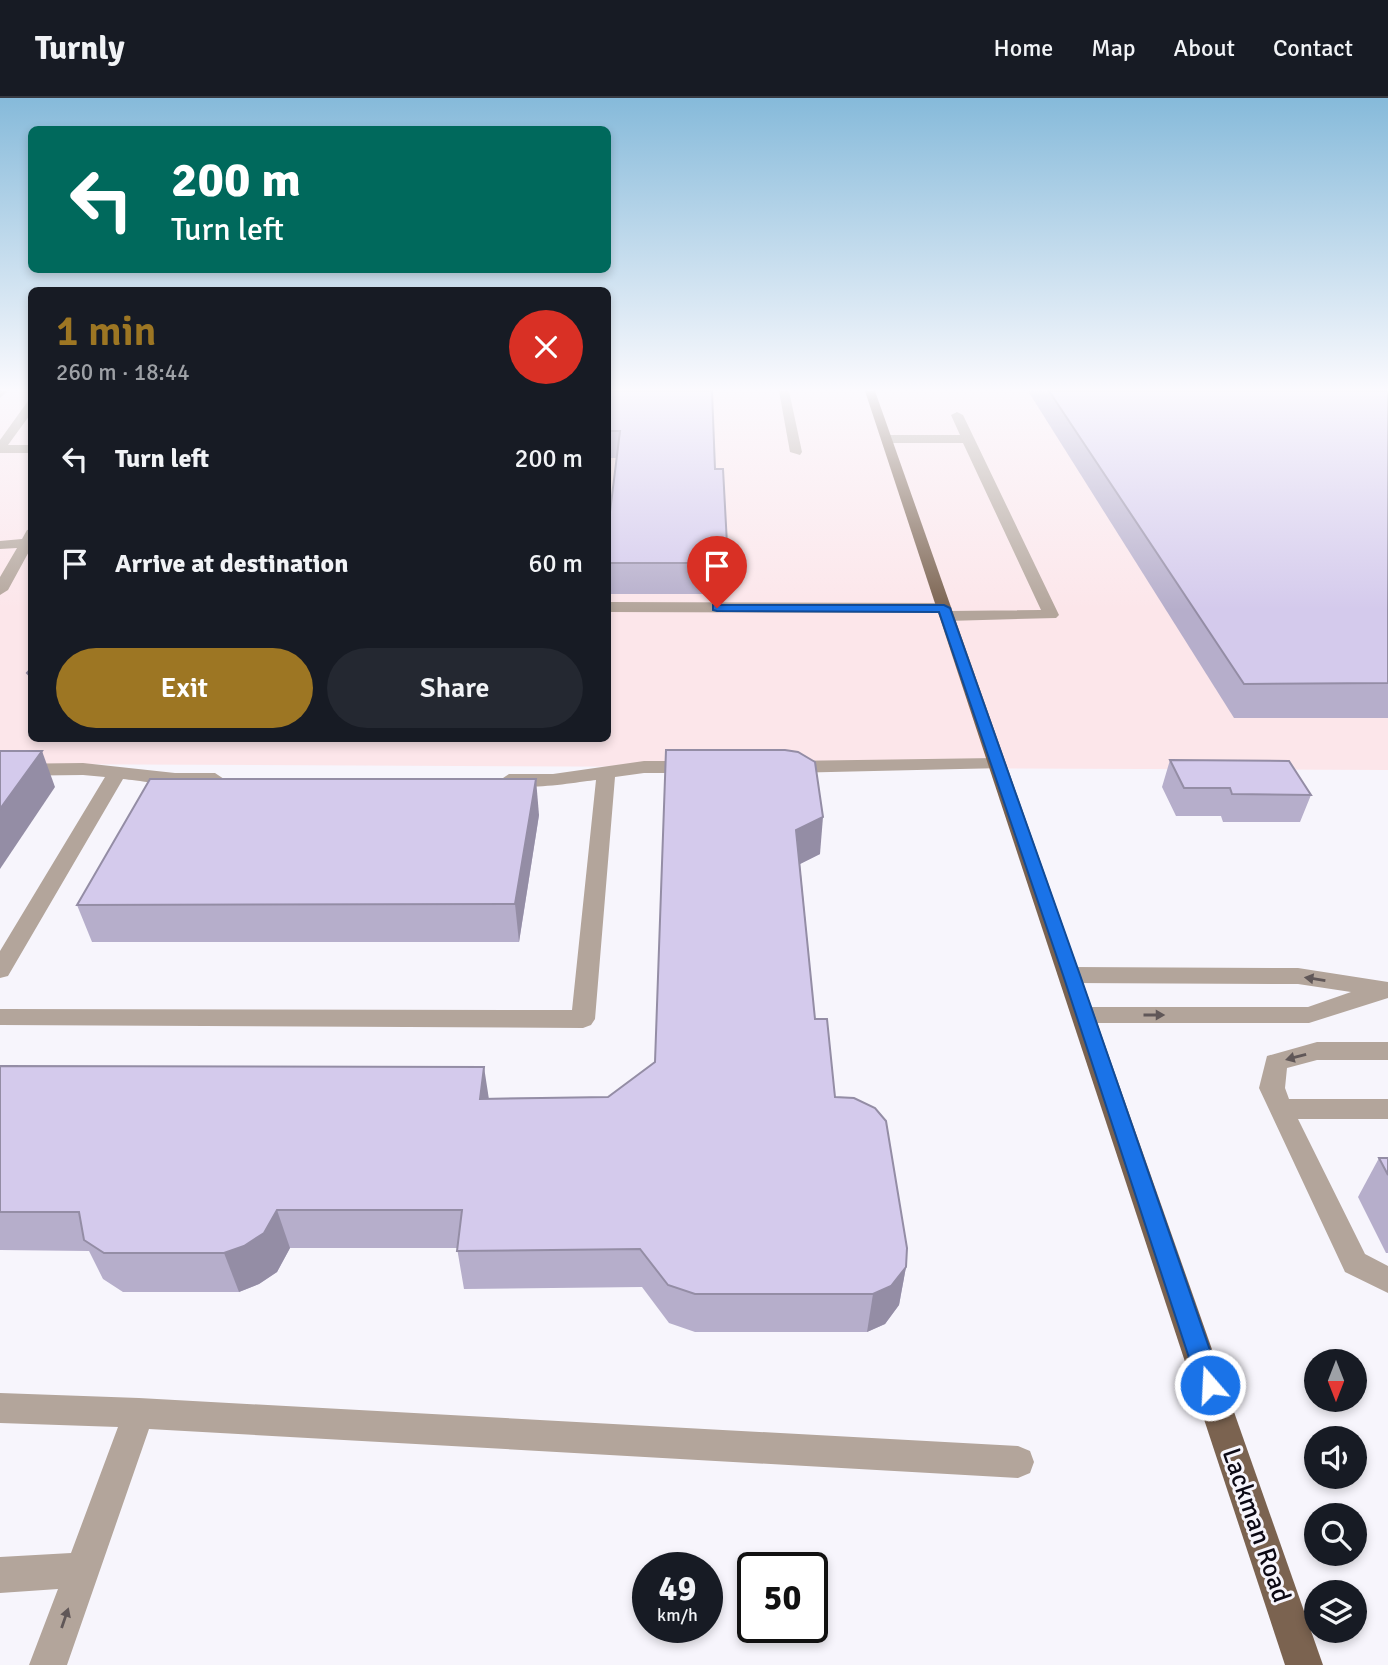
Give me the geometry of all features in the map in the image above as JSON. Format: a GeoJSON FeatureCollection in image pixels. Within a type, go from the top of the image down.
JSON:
{"type":"FeatureCollection","features":[{"type":"Feature","properties":{"kind":"main road","name":"Lackman Road"},"geometry":{"type":"LineString","coordinates":[[895,464],[996,764],[1086,1016],[1304,1665]]}},
{"type":"Feature","properties":{"kind":"street"},"geometry":{"type":"LineString","coordinates":[[611,607],[1051,615],[979,464]]}},
{"type":"Feature","properties":{"kind":"street"},"geometry":{"type":"LineString","coordinates":[[0,545],[28,538]]}},
{"type":"Feature","properties":{"kind":"street"},"geometry":{"type":"LineString","coordinates":[[0,590],[28,540]]}},
{"type":"Feature","properties":{"kind":"street"},"geometry":{"type":"LineString","coordinates":[[774,767],[996,764]]}},
{"type":"Feature","properties":{"kind":"street"},"geometry":{"type":"LineString","coordinates":[[497,780],[553,780],[644,767],[709,767]]}},
{"type":"Feature","properties":{"kind":"street"},"geometry":{"type":"LineString","coordinates":[[0,770],[83,769],[175,779],[231,779]]}},
{"type":"Feature","properties":{"kind":"street"},"geometry":{"type":"LineString","coordinates":[[0,1017],[583,1019],[606,772]]}},
{"type":"Feature","properties":{"kind":"street"},"geometry":{"type":"LineString","coordinates":[[0,970],[117,773]]}},
{"type":"Feature","properties":{"kind":"street"},"geometry":{"type":"LineString","coordinates":[[1072,975],[1298,976],[1385,990]]}},
{"type":"Feature","properties":{"kind":"street"},"geometry":{"type":"LineString","coordinates":[[1086,1016],[1309,1016],[1385,990]]}},
{"type":"Feature","properties":{"kind":"street"},"geometry":{"type":"LineString","coordinates":[[1388,1051],[1317,1051],[1276,1062],[1272,1088],[1355,1263],[1388,1280]]}},
{"type":"Feature","properties":{"kind":"street"},"geometry":{"type":"LineString","coordinates":[[1280,1109],[1388,1109]]}},
{"type":"Feature","properties":{"kind":"street"},"geometry":{"type":"LineString","coordinates":[[0,1408],[139,1413],[1018,1462]]}},
{"type":"Feature","properties":{"kind":"street"},"geometry":{"type":"LineString","coordinates":[[48,1665],[139,1413]]}},
{"type":"Feature","properties":{"kind":"street"},"geometry":{"type":"LineString","coordinates":[[0,1575],[81,1570]]}},
{"type":"Feature","properties":{"kind":"shaded area"},"geometry":{"type":"Polygon","coordinates":[[[0,464],[28,464],[28,742],[611,742],[611,464],[1388,464],[1388,770],[0,764],[0,464]]]}},
{"type":"Feature","properties":{"kind":"building"},"geometry":{"type":"Polygon","coordinates":[[[616,464],[715,464],[715,469],[723,469],[728,563],[611,563],[611,504],[616,464]]]}},
{"type":"Feature","properties":{"kind":"building"},"geometry":{"type":"Polygon","coordinates":[[[1098,464],[1388,464],[1388,683],[1244,684],[1098,464]]]}},
{"type":"Feature","properties":{"kind":"building"},"geometry":{"type":"Polygon","coordinates":[[[666,750],[785,750],[798,752],[815,762],[823,817],[796,830],[815,1019],[827,1019],[835,1097],[854,1098],[875,1108],[886,1121],[907,1248],[906,1267],[891,1286],[873,1294],[695,1294],[668,1285],[640,1249],[457,1251],[462,1210],[277,1210],[264,1233],[244,1246],[224,1253],[104,1253],[84,1240],[79,1212],[0,1212],[0,1066],[484,1067],[480,1099],[608,1097],[655,1062],[666,750]]]}},
{"type":"Feature","properties":{"kind":"building"},"geometry":{"type":"Polygon","coordinates":[[[0,751],[42,751],[0,809],[0,751]]]}},
{"type":"Feature","properties":{"kind":"building"},"geometry":{"type":"Polygon","coordinates":[[[1170,760],[1289,761],[1311,795],[1232,794],[1230,788],[1184,788],[1170,760]]]}},
{"type":"Feature","properties":{"kind":"building"},"geometry":{"type":"Polygon","coordinates":[[[150,779],[536,779],[515,904],[77,905],[150,779]]]}},
{"type":"Feature","properties":{"kind":"building"},"geometry":{"type":"Polygon","coordinates":[[[1379,1158],[1388,1158],[1388,1175],[1379,1158]]]}},
{"type":"Feature","properties":{"kind":"route"},"geometry":{"type":"LineString","coordinates":[[717,608],[944,608],[996,764],[1072,975],[1210,1385]]}}]}
